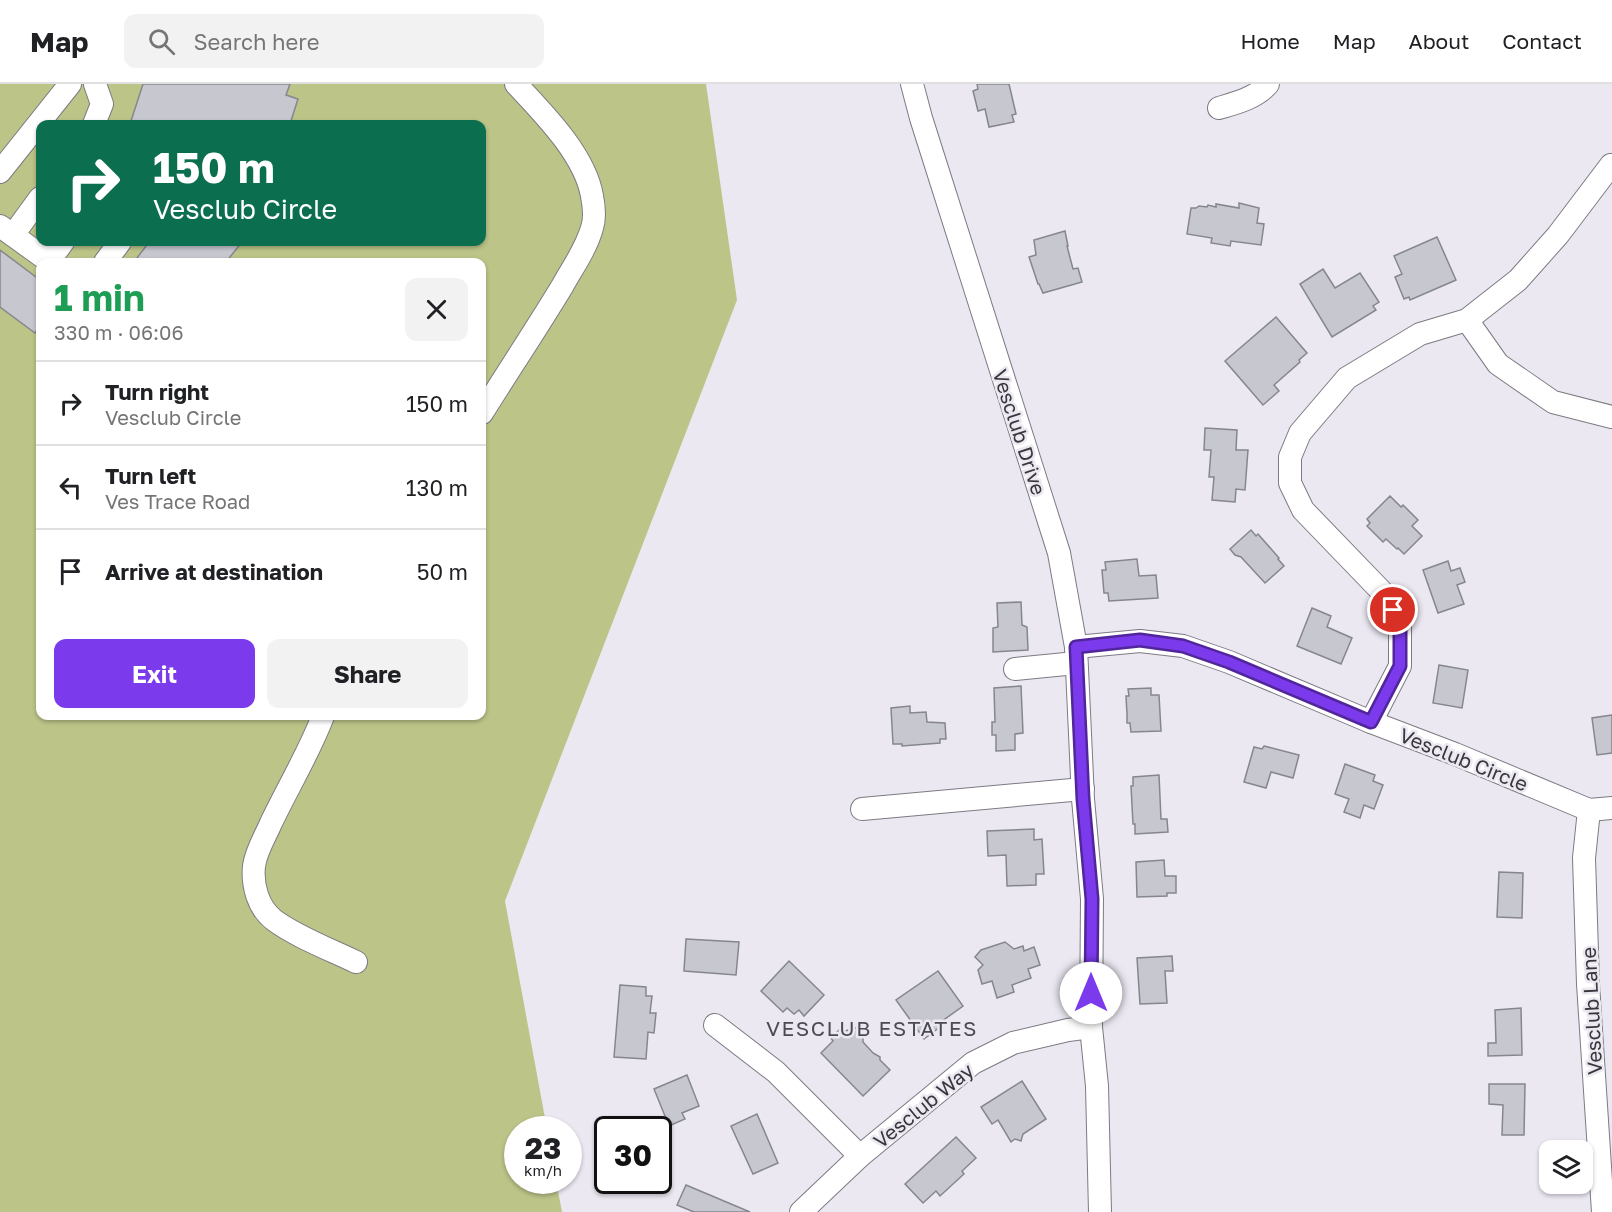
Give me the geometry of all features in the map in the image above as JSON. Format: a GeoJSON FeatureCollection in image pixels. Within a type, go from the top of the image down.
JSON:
{"type":"FeatureCollection","features":[{"type":"Feature","properties":{"kind":"street"},"geometry":{"type":"LineString","coordinates":[[41,120],[70,84]]}},
{"type":"Feature","properties":{"kind":"street"},"geometry":{"type":"LineString","coordinates":[[95,84],[102,104],[96,120]]}},
{"type":"Feature","properties":{"kind":"street"},"geometry":{"type":"LineString","coordinates":[[486,407],[540,323],[584,248],[593,227],[592,196],[587,178],[578,161],[562,137],[516,84]]}},
{"type":"Feature","properties":{"kind":"street","name":"Vesclub Drive"},"geometry":{"type":"LineString","coordinates":[[912,84],[1059,553],[1076,655],[1092,899],[1091,1027],[1098,1086],[1100,1212]]}},
{"type":"Feature","properties":{"kind":"street"},"geometry":{"type":"LineString","coordinates":[[1219,108],[1242,101],[1264,89],[1268,84]]}},
{"type":"Feature","properties":{"kind":"street"},"geometry":{"type":"LineString","coordinates":[[0,172],[36,127]]}},
{"type":"Feature","properties":{"kind":"street"},"geometry":{"type":"LineString","coordinates":[[1371,722],[1400,666],[1400,624],[1386,596],[1303,510],[1290,483],[1290,457],[1300,433],[1347,378],[1420,334],[1467,320],[1518,280],[1558,235],[1611,165]]}},
{"type":"Feature","properties":{"kind":"street"},"geometry":{"type":"LineString","coordinates":[[36,202],[6,231],[43,258]]}},
{"type":"Feature","properties":{"kind":"street"},"geometry":{"type":"LineString","coordinates":[[1467,320],[1498,364],[1553,402],[1612,417]]}},
{"type":"Feature","properties":{"kind":"street","name":"Vesclub Circle"},"geometry":{"type":"LineString","coordinates":[[1015,669],[1140,640],[1183,646],[1229,662],[1589,810],[1612,808]]}},
{"type":"Feature","properties":{"kind":"street"},"geometry":{"type":"LineString","coordinates":[[321,720],[257,854],[254,882],[263,909],[273,920],[356,962]]}},
{"type":"Feature","properties":{"kind":"street"},"geometry":{"type":"LineString","coordinates":[[862,809],[1083,789]]}},
{"type":"Feature","properties":{"kind":"street","name":"Vesclub Lane"},"geometry":{"type":"LineString","coordinates":[[1589,810],[1584,858],[1588,984],[1603,1212]]}},
{"type":"Feature","properties":{"kind":"street","name":"Vesclub Way"},"geometry":{"type":"LineString","coordinates":[[715,1025],[776,1072],[860,1156]]}},
{"type":"Feature","properties":{"kind":"street","name":"Vesclub Way"},"geometry":{"type":"LineString","coordinates":[[801,1212],[860,1156],[973,1063],[1013,1043],[1091,1027]]}},
{"type":"Feature","properties":{"kind":"green space"},"geometry":{"type":"Polygon","coordinates":[[[0,84],[706,84],[737,300],[505,901],[545,1116],[504,1116],[504,1194],[559,1194],[562,1212],[0,1212],[0,84]]]}},
{"type":"Feature","properties":{"kind":"building"},"geometry":{"type":"Polygon","coordinates":[[[143,84],[290,84],[286,95],[298,99],[291,120],[131,120],[143,84]]]}},
{"type":"Feature","properties":{"kind":"building"},"geometry":{"type":"Polygon","coordinates":[[[977,84],[1009,84],[1016,114],[1012,115],[1014,122],[989,127],[985,109],[978,111],[973,91],[978,89],[977,84]]]}},
{"type":"Feature","properties":{"kind":"building"},"geometry":{"type":"Polygon","coordinates":[[[1239,203],[1259,208],[1257,223],[1264,224],[1261,245],[1231,241],[1230,246],[1211,243],[1212,238],[1187,234],[1191,208],[1208,205],[1216,207],[1216,204],[1239,208],[1239,203]]]}},
{"type":"Feature","properties":{"kind":"building"},"geometry":{"type":"Polygon","coordinates":[[[1065,231],[1073,269],[1078,268],[1082,282],[1043,293],[1029,257],[1036,255],[1034,240],[1065,231]]]}},
{"type":"Feature","properties":{"kind":"building"},"geometry":{"type":"Polygon","coordinates":[[[1437,237],[1456,280],[1410,300],[1409,297],[1404,299],[1395,277],[1402,274],[1394,256],[1437,237]]]}},
{"type":"Feature","properties":{"kind":"building"},"geometry":{"type":"Polygon","coordinates":[[[146,246],[239,246],[229,258],[137,258],[146,246]]]}},
{"type":"Feature","properties":{"kind":"building"},"geometry":{"type":"Polygon","coordinates":[[[0,250],[36,277],[36,332],[0,307],[0,250]]]}},
{"type":"Feature","properties":{"kind":"building"},"geometry":{"type":"Polygon","coordinates":[[[1323,269],[1335,288],[1360,273],[1379,302],[1373,306],[1376,310],[1332,337],[1300,284],[1323,269]]]}},
{"type":"Feature","properties":{"kind":"building"},"geometry":{"type":"Polygon","coordinates":[[[1276,317],[1307,353],[1274,385],[1279,391],[1263,405],[1225,361],[1276,317]]]}},
{"type":"Feature","properties":{"kind":"building"},"geometry":{"type":"Polygon","coordinates":[[[1205,428],[1237,430],[1236,450],[1248,450],[1245,490],[1236,489],[1235,502],[1212,500],[1214,477],[1209,477],[1211,450],[1204,450],[1205,428]]]}},
{"type":"Feature","properties":{"kind":"building"},"geometry":{"type":"Polygon","coordinates":[[[1390,496],[1418,520],[1412,526],[1422,536],[1404,554],[1386,539],[1383,542],[1367,526],[1370,523],[1367,519],[1390,496]]]}},
{"type":"Feature","properties":{"kind":"building"},"geometry":{"type":"Polygon","coordinates":[[[1251,530],[1256,536],[1258,534],[1284,566],[1265,583],[1241,557],[1235,555],[1230,549],[1251,530]]]}},
{"type":"Feature","properties":{"kind":"building"},"geometry":{"type":"Polygon","coordinates":[[[1137,559],[1139,576],[1156,575],[1158,598],[1109,601],[1108,593],[1104,593],[1102,570],[1106,570],[1105,562],[1137,559]]]}},
{"type":"Feature","properties":{"kind":"building"},"geometry":{"type":"Polygon","coordinates":[[[1448,561],[1451,571],[1460,568],[1465,582],[1457,585],[1464,604],[1438,613],[1423,570],[1448,561]]]}},
{"type":"Feature","properties":{"kind":"building"},"geometry":{"type":"Polygon","coordinates":[[[1021,602],[1022,625],[1027,627],[1028,650],[993,652],[993,628],[998,627],[997,603],[1021,602]]]}},
{"type":"Feature","properties":{"kind":"building"},"geometry":{"type":"Polygon","coordinates":[[[1312,608],[1331,616],[1327,627],[1352,638],[1341,664],[1297,646],[1312,608]]]}},
{"type":"Feature","properties":{"kind":"building"},"geometry":{"type":"Polygon","coordinates":[[[1439,665],[1468,670],[1462,708],[1433,703],[1439,665]]]}},
{"type":"Feature","properties":{"kind":"building"},"geometry":{"type":"Polygon","coordinates":[[[1021,686],[1023,733],[1015,734],[1015,750],[996,751],[996,735],[992,735],[992,722],[995,722],[994,688],[1021,686]]]}},
{"type":"Feature","properties":{"kind":"building"},"geometry":{"type":"Polygon","coordinates":[[[1151,688],[1151,695],[1159,695],[1161,731],[1131,732],[1130,723],[1127,723],[1128,689],[1151,688]]]}},
{"type":"Feature","properties":{"kind":"building"},"geometry":{"type":"Polygon","coordinates":[[[910,706],[910,713],[926,712],[927,722],[945,723],[946,739],[940,739],[940,743],[902,746],[902,744],[893,744],[891,708],[910,706]]]}},
{"type":"Feature","properties":{"kind":"building"},"geometry":{"type":"Polygon","coordinates":[[[1612,715],[1612,753],[1597,755],[1592,718],[1612,715]]]}},
{"type":"Feature","properties":{"kind":"building"},"geometry":{"type":"Polygon","coordinates":[[[1264,746],[1299,755],[1293,778],[1271,772],[1266,788],[1244,782],[1254,747],[1262,749],[1264,746]]]}},
{"type":"Feature","properties":{"kind":"building"},"geometry":{"type":"Polygon","coordinates":[[[1345,764],[1375,775],[1373,781],[1383,785],[1374,809],[1364,805],[1360,818],[1344,812],[1349,799],[1335,794],[1345,764]]]}},
{"type":"Feature","properties":{"kind":"building"},"geometry":{"type":"Polygon","coordinates":[[[1159,775],[1161,819],[1167,819],[1168,832],[1135,834],[1131,786],[1133,786],[1133,777],[1159,775]]]}},
{"type":"Feature","properties":{"kind":"building"},"geometry":{"type":"Polygon","coordinates":[[[1034,829],[1034,840],[1042,839],[1044,874],[1036,874],[1036,885],[1007,886],[1006,855],[988,856],[987,831],[1034,829]]]}},
{"type":"Feature","properties":{"kind":"building"},"geometry":{"type":"Polygon","coordinates":[[[1164,860],[1165,876],[1176,876],[1176,893],[1167,893],[1167,896],[1137,897],[1136,862],[1164,860]]]}},
{"type":"Feature","properties":{"kind":"building"},"geometry":{"type":"Polygon","coordinates":[[[1499,872],[1523,873],[1522,918],[1497,917],[1499,872]]]}},
{"type":"Feature","properties":{"kind":"building"},"geometry":{"type":"Polygon","coordinates":[[[686,939],[739,942],[736,975],[684,971],[686,939]]]}},
{"type":"Feature","properties":{"kind":"building"},"geometry":{"type":"Polygon","coordinates":[[[1005,942],[1014,949],[1023,946],[1024,951],[1034,947],[1040,965],[1028,969],[1031,978],[1012,985],[1014,992],[997,998],[992,981],[982,984],[978,970],[983,965],[975,957],[981,950],[1005,942]]]}},
{"type":"Feature","properties":{"kind":"building"},"geometry":{"type":"Polygon","coordinates":[[[1172,956],[1173,971],[1165,971],[1167,1003],[1140,1004],[1137,958],[1172,956]]]}},
{"type":"Feature","properties":{"kind":"building"},"geometry":{"type":"Polygon","coordinates":[[[789,961],[824,995],[804,1016],[799,1010],[794,1014],[787,1008],[783,1012],[761,991],[789,961]]]}},
{"type":"Feature","properties":{"kind":"building"},"geometry":{"type":"Polygon","coordinates":[[[938,971],[963,1006],[938,1024],[940,1027],[924,1039],[896,1000],[938,971]]]}},
{"type":"Feature","properties":{"kind":"building"},"geometry":{"type":"Polygon","coordinates":[[[620,985],[646,987],[646,996],[652,996],[650,1013],[656,1013],[654,1033],[648,1032],[646,1059],[614,1057],[620,985]]]}},
{"type":"Feature","properties":{"kind":"building"},"geometry":{"type":"Polygon","coordinates":[[[1521,1008],[1522,1055],[1488,1056],[1488,1043],[1496,1043],[1495,1010],[1521,1008]]]}},
{"type":"Feature","properties":{"kind":"building"},"geometry":{"type":"Polygon","coordinates":[[[858,1027],[863,1031],[863,1042],[880,1057],[880,1060],[890,1070],[863,1096],[821,1053],[833,1041],[831,1038],[841,1028],[845,1031],[858,1027]]]}},
{"type":"Feature","properties":{"kind":"building"},"geometry":{"type":"Polygon","coordinates":[[[687,1075],[699,1106],[682,1113],[685,1119],[672,1125],[672,1116],[665,1116],[654,1089],[687,1075]]]}},
{"type":"Feature","properties":{"kind":"building"},"geometry":{"type":"Polygon","coordinates":[[[1022,1081],[1046,1119],[1023,1134],[1021,1141],[1015,1139],[1011,1142],[998,1120],[992,1124],[981,1107],[1022,1081]]]}},
{"type":"Feature","properties":{"kind":"building"},"geometry":{"type":"Polygon","coordinates":[[[1489,1084],[1525,1084],[1524,1135],[1502,1135],[1503,1105],[1489,1104],[1489,1084]]]}},
{"type":"Feature","properties":{"kind":"building"},"geometry":{"type":"Polygon","coordinates":[[[757,1114],[778,1163],[753,1174],[731,1126],[757,1114]]]}},
{"type":"Feature","properties":{"kind":"building"},"geometry":{"type":"Polygon","coordinates":[[[956,1137],[976,1158],[962,1171],[964,1174],[940,1196],[936,1191],[923,1203],[905,1184],[956,1137]]]}},
{"type":"Feature","properties":{"kind":"building"},"geometry":{"type":"Polygon","coordinates":[[[686,1185],[750,1212],[694,1212],[677,1205],[686,1185]]]}},
{"type":"Feature","properties":{"kind":"district","name":"VESCLUB ESTATES"},"geometry":{"type":"Point","coordinates":[872,1028]}},
{"type":"Feature","properties":{"kind":"route"},"geometry":{"type":"LineString","coordinates":[[1091,993],[1092,899],[1083,799],[1076,647],[1140,640],[1183,646],[1229,662],[1371,722],[1400,666],[1400,624],[1393,610]]}}]}
